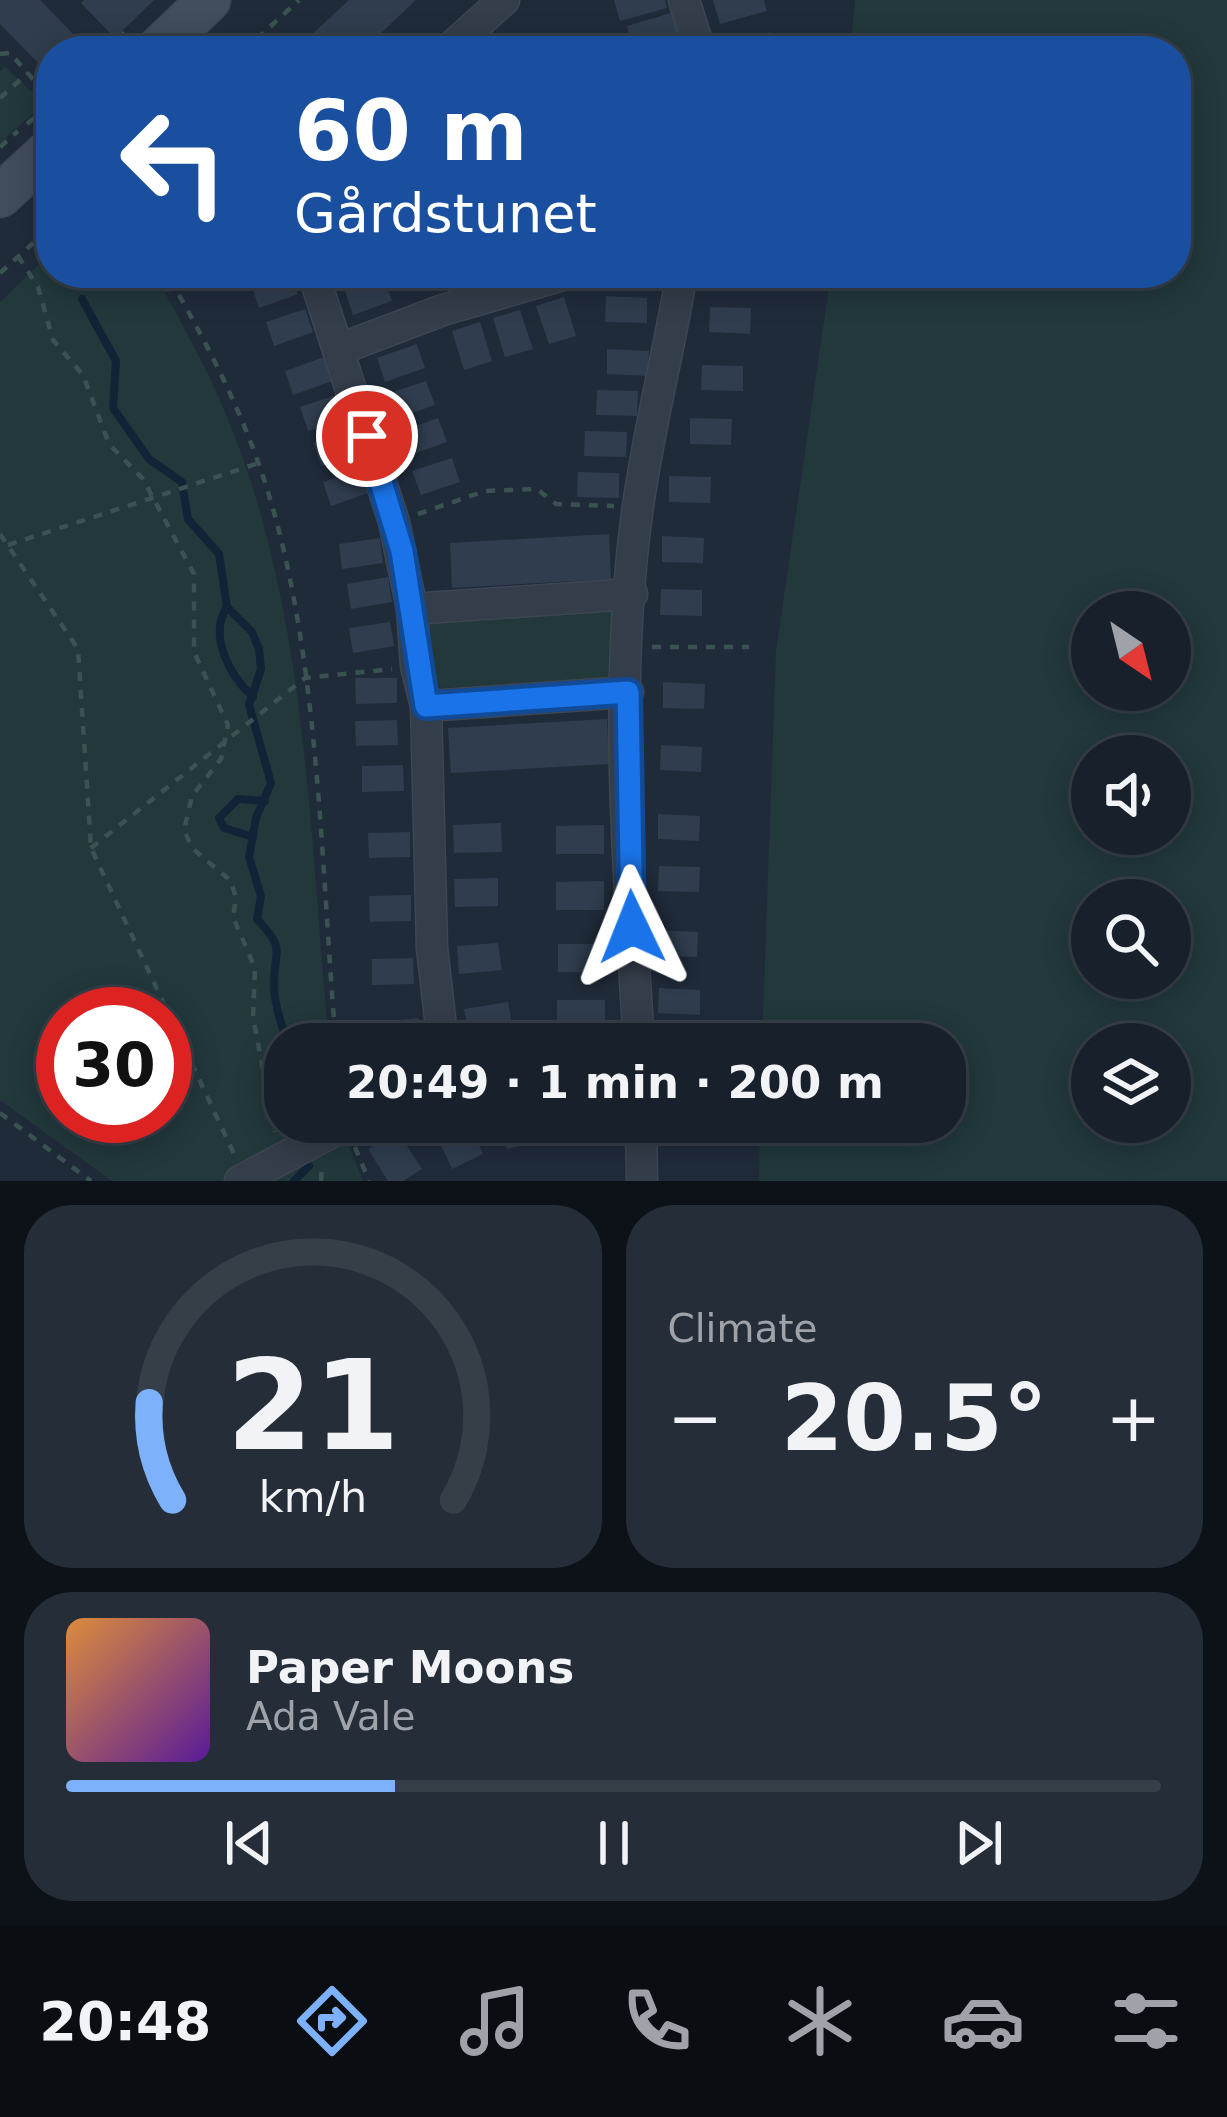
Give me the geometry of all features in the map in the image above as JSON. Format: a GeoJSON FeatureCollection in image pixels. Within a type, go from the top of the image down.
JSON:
{"type":"FeatureCollection","features":[{"type":"Feature","properties":{"kind":"main road"},"geometry":{"type":"LineString","coordinates":[[0,196],[36,162]]}},
{"type":"Feature","properties":{"kind":"street"},"geometry":{"type":"LineString","coordinates":[[464,36],[504,0]]}},
{"type":"Feature","properties":{"kind":"street"},"geometry":{"type":"LineString","coordinates":[[684,0],[695,36]]}},
{"type":"Feature","properties":{"kind":"street"},"geometry":{"type":"LineString","coordinates":[[318,288],[394,522],[412,609],[416,666],[426,706],[432,948],[440,1023]]}},
{"type":"Feature","properties":{"kind":"street"},"geometry":{"type":"LineString","coordinates":[[340,349],[519,288]]}},
{"type":"Feature","properties":{"kind":"street"},"geometry":{"type":"LineString","coordinates":[[638,1023],[627,813],[628,647],[638,508],[679,288]]}},
{"type":"Feature","properties":{"kind":"street"},"geometry":{"type":"LineString","coordinates":[[412,609],[632,594]]}},
{"type":"Feature","properties":{"kind":"street"},"geometry":{"type":"LineString","coordinates":[[426,706],[628,692]]}},
{"type":"Feature","properties":{"kind":"street"},"geometry":{"type":"LineString","coordinates":[[242,1179],[307,1143]]}},
{"type":"Feature","properties":{"kind":"street"},"geometry":{"type":"LineString","coordinates":[[641,1143],[642,1181]]}},
{"type":"Feature","properties":{"kind":"path"},"geometry":{"type":"LineString","coordinates":[[260,36],[299,0]]}},
{"type":"Feature","properties":{"kind":"path"},"geometry":{"type":"LineString","coordinates":[[0,54],[10,53],[36,82]]}},
{"type":"Feature","properties":{"kind":"path"},"geometry":{"type":"LineString","coordinates":[[0,98],[28,73]]}},
{"type":"Feature","properties":{"kind":"path"},"geometry":{"type":"LineString","coordinates":[[0,273],[36,240]]}},
{"type":"Feature","properties":{"kind":"path"},"geometry":{"type":"LineString","coordinates":[[18,256],[36,284]]}},
{"type":"Feature","properties":{"kind":"path"},"geometry":{"type":"LineString","coordinates":[[38,288],[53,340],[83,375],[109,443],[155,498],[170,538],[194,574],[194,652],[228,725],[228,738],[221,759],[192,796],[184,830],[192,848],[231,881],[233,917],[255,968],[253,1017],[266,1095],[273,1128],[286,1153]]}},
{"type":"Feature","properties":{"kind":"path"},"geometry":{"type":"LineString","coordinates":[[176,288],[224,374],[259,463],[285,566],[305,678],[334,1023]]}},
{"type":"Feature","properties":{"kind":"path"},"geometry":{"type":"LineString","coordinates":[[7,545],[259,463]]}},
{"type":"Feature","properties":{"kind":"path"},"geometry":{"type":"LineString","coordinates":[[394,522],[485,491],[537,489],[556,503],[638,508]]}},
{"type":"Feature","properties":{"kind":"path"},"geometry":{"type":"LineString","coordinates":[[0,534],[78,649],[91,848],[242,1179]]}},
{"type":"Feature","properties":{"kind":"path"},"geometry":{"type":"LineString","coordinates":[[628,647],[748,646]]}},
{"type":"Feature","properties":{"kind":"path"},"geometry":{"type":"LineString","coordinates":[[91,848],[305,678],[416,666]]}},
{"type":"Feature","properties":{"kind":"path"},"geometry":{"type":"LineString","coordinates":[[0,1113],[91,1181]]}},
{"type":"Feature","properties":{"kind":"green space"},"geometry":{"type":"Polygon","coordinates":[[[855,0],[1227,0],[1227,1181],[759,1181],[760,1143],[966,1143],[966,1023],[763,1023],[776,651],[829,288],[1191,288],[1191,36],[851,36],[855,0]]]}},
{"type":"Feature","properties":{"kind":"green space"},"geometry":{"type":"Polygon","coordinates":[[[5,67],[36,96],[36,110],[0,143],[0,71],[5,67]]]}},
{"type":"Feature","properties":{"kind":"green space"},"geometry":{"type":"Polygon","coordinates":[[[36,267],[36,288],[161,288],[233,432],[261,515],[282,601],[307,778],[327,1023],[264,1023],[264,1143],[348,1143],[363,1181],[112,1181],[59,1143],[192,1143],[192,987],[36,987],[36,1126],[0,1100],[0,302],[36,267]]]}},
{"type":"Feature","properties":{"kind":"green space"},"geometry":{"type":"Polygon","coordinates":[[[619,608],[616,679],[441,688],[426,675],[424,614],[619,608]]]}},
{"type":"Feature","properties":{"kind":"building"},"geometry":{"type":"Polygon","coordinates":[[[0,0],[40,0],[75,36],[36,36],[36,61],[0,24],[0,0]]]}},
{"type":"Feature","properties":{"kind":"building"},"geometry":{"type":"Polygon","coordinates":[[[84,0],[154,0],[117,36],[81,3],[84,0]]]}},
{"type":"Feature","properties":{"kind":"building"},"geometry":{"type":"Polygon","coordinates":[[[349,0],[416,0],[378,36],[310,36],[349,0]]]}},
{"type":"Feature","properties":{"kind":"building"},"geometry":{"type":"Polygon","coordinates":[[[614,0],[665,0],[667,8],[620,21],[614,0]]]}},
{"type":"Feature","properties":{"kind":"building"},"geometry":{"type":"Polygon","coordinates":[[[713,0],[764,0],[767,11],[720,24],[713,0]]]}},
{"type":"Feature","properties":{"kind":"building"},"geometry":{"type":"Polygon","coordinates":[[[674,12],[680,36],[630,36],[627,26],[674,12]]]}},
{"type":"Feature","properties":{"kind":"building"},"geometry":{"type":"Polygon","coordinates":[[[252,288],[296,288],[298,294],[259,308],[252,288]]]}},
{"type":"Feature","properties":{"kind":"building"},"geometry":{"type":"Polygon","coordinates":[[[388,288],[392,301],[353,315],[345,291],[388,288]]]}},
{"type":"Feature","properties":{"kind":"building"},"geometry":{"type":"Polygon","coordinates":[[[606,296],[647,298],[647,323],[605,322],[606,296]]]}},
{"type":"Feature","properties":{"kind":"building"},"geometry":{"type":"Polygon","coordinates":[[[564,297],[576,336],[549,344],[536,306],[564,297]]]}},
{"type":"Feature","properties":{"kind":"building"},"geometry":{"type":"Polygon","coordinates":[[[710,307],[751,308],[750,334],[709,332],[710,307]]]}},
{"type":"Feature","properties":{"kind":"building"},"geometry":{"type":"Polygon","coordinates":[[[305,309],[313,332],[274,346],[266,322],[305,309]]]}},
{"type":"Feature","properties":{"kind":"building"},"geometry":{"type":"Polygon","coordinates":[[[520,310],[533,349],[505,357],[493,318],[520,310]]]}},
{"type":"Feature","properties":{"kind":"building"},"geometry":{"type":"Polygon","coordinates":[[[480,322],[492,361],[464,370],[452,331],[480,322]]]}},
{"type":"Feature","properties":{"kind":"building"},"geometry":{"type":"Polygon","coordinates":[[[417,344],[425,368],[385,382],[377,358],[417,344]]]}},
{"type":"Feature","properties":{"kind":"building"},"geometry":{"type":"Polygon","coordinates":[[[607,349],[649,351],[648,376],[607,374],[607,349]]]}},
{"type":"Feature","properties":{"kind":"building"},"geometry":{"type":"Polygon","coordinates":[[[324,357],[332,381],[293,395],[285,371],[324,357]]]}},
{"type":"Feature","properties":{"kind":"building"},"geometry":{"type":"Polygon","coordinates":[[[702,365],[743,366],[743,391],[701,390],[702,365]]]}},
{"type":"Feature","properties":{"kind":"building"},"geometry":{"type":"Polygon","coordinates":[[[426,381],[435,405],[395,419],[387,394],[426,381]]]}},
{"type":"Feature","properties":{"kind":"building"},"geometry":{"type":"Polygon","coordinates":[[[597,390],[638,391],[637,416],[596,415],[597,390]]]}},
{"type":"Feature","properties":{"kind":"building"},"geometry":{"type":"Polygon","coordinates":[[[339,394],[347,418],[308,431],[300,407],[339,394]]]}},
{"type":"Feature","properties":{"kind":"building"},"geometry":{"type":"Polygon","coordinates":[[[438,418],[447,442],[407,456],[399,432],[438,418]]]}},
{"type":"Feature","properties":{"kind":"building"},"geometry":{"type":"Polygon","coordinates":[[[690,418],[732,419],[731,445],[690,444],[690,418]]]}},
{"type":"Feature","properties":{"kind":"building"},"geometry":{"type":"Polygon","coordinates":[[[352,429],[361,453],[321,466],[313,443],[352,429]]]}},
{"type":"Feature","properties":{"kind":"building"},"geometry":{"type":"Polygon","coordinates":[[[585,431],[627,432],[626,457],[584,456],[585,431]]]}},
{"type":"Feature","properties":{"kind":"building"},"geometry":{"type":"Polygon","coordinates":[[[452,458],[460,482],[421,495],[412,471],[452,458]]]}},
{"type":"Feature","properties":{"kind":"building"},"geometry":{"type":"Polygon","coordinates":[[[363,468],[371,492],[331,506],[323,482],[363,468]]]}},
{"type":"Feature","properties":{"kind":"building"},"geometry":{"type":"Polygon","coordinates":[[[578,472],[619,473],[619,498],[577,497],[578,472]]]}},
{"type":"Feature","properties":{"kind":"building"},"geometry":{"type":"Polygon","coordinates":[[[669,476],[711,477],[710,503],[669,502],[669,476]]]}},
{"type":"Feature","properties":{"kind":"building"},"geometry":{"type":"Polygon","coordinates":[[[609,534],[611,579],[452,588],[450,543],[609,534]]]}},
{"type":"Feature","properties":{"kind":"building"},"geometry":{"type":"Polygon","coordinates":[[[662,536],[704,538],[703,563],[662,562],[662,536]]]}},
{"type":"Feature","properties":{"kind":"building"},"geometry":{"type":"Polygon","coordinates":[[[380,538],[383,563],[342,569],[339,544],[380,538]]]}},
{"type":"Feature","properties":{"kind":"building"},"geometry":{"type":"Polygon","coordinates":[[[388,577],[392,602],[351,609],[347,584],[388,577]]]}},
{"type":"Feature","properties":{"kind":"building"},"geometry":{"type":"Polygon","coordinates":[[[661,589],[702,590],[702,616],[660,615],[661,589]]]}},
{"type":"Feature","properties":{"kind":"building"},"geometry":{"type":"Polygon","coordinates":[[[390,622],[394,646],[353,653],[349,628],[390,622]]]}},
{"type":"Feature","properties":{"kind":"building"},"geometry":{"type":"Polygon","coordinates":[[[355,678],[397,678],[397,703],[356,704],[355,678]]]}},
{"type":"Feature","properties":{"kind":"building"},"geometry":{"type":"Polygon","coordinates":[[[663,682],[705,684],[704,709],[663,708],[663,682]]]}},
{"type":"Feature","properties":{"kind":"building"},"geometry":{"type":"Polygon","coordinates":[[[607,719],[609,764],[451,773],[448,728],[607,719]]]}},
{"type":"Feature","properties":{"kind":"building"},"geometry":{"type":"Polygon","coordinates":[[[397,720],[398,745],[356,746],[355,721],[397,720]]]}},
{"type":"Feature","properties":{"kind":"building"},"geometry":{"type":"Polygon","coordinates":[[[661,745],[702,747],[701,772],[660,770],[661,745]]]}},
{"type":"Feature","properties":{"kind":"building"},"geometry":{"type":"Polygon","coordinates":[[[403,765],[404,791],[362,792],[362,766],[403,765]]]}},
{"type":"Feature","properties":{"kind":"building"},"geometry":{"type":"Polygon","coordinates":[[[658,814],[700,816],[699,841],[658,839],[658,814]]]}},
{"type":"Feature","properties":{"kind":"building"},"geometry":{"type":"Polygon","coordinates":[[[501,823],[502,852],[454,853],[453,825],[501,823]]]}},
{"type":"Feature","properties":{"kind":"building"},"geometry":{"type":"Polygon","coordinates":[[[604,825],[604,854],[556,854],[556,826],[604,825]]]}},
{"type":"Feature","properties":{"kind":"building"},"geometry":{"type":"Polygon","coordinates":[[[410,832],[410,857],[369,858],[368,833],[410,832]]]}},
{"type":"Feature","properties":{"kind":"building"},"geometry":{"type":"Polygon","coordinates":[[[659,866],[700,867],[699,892],[658,891],[659,866]]]}},
{"type":"Feature","properties":{"kind":"building"},"geometry":{"type":"Polygon","coordinates":[[[498,878],[498,906],[455,907],[454,879],[498,878]]]}},
{"type":"Feature","properties":{"kind":"building"},"geometry":{"type":"Polygon","coordinates":[[[604,881],[604,910],[556,910],[556,882],[604,881]]]}},
{"type":"Feature","properties":{"kind":"building"},"geometry":{"type":"Polygon","coordinates":[[[411,895],[411,921],[370,922],[369,896],[411,895]]]}},
{"type":"Feature","properties":{"kind":"building"},"geometry":{"type":"Polygon","coordinates":[[[656,930],[698,932],[697,957],[655,956],[656,930]]]}},
{"type":"Feature","properties":{"kind":"building"},"geometry":{"type":"Polygon","coordinates":[[[498,943],[502,970],[459,974],[457,946],[498,943]]]}},
{"type":"Feature","properties":{"kind":"building"},"geometry":{"type":"Polygon","coordinates":[[[558,944],[606,944],[606,972],[558,972],[558,944]]]}},
{"type":"Feature","properties":{"kind":"building"},"geometry":{"type":"Polygon","coordinates":[[[413,958],[414,984],[372,985],[372,959],[413,958]]]}},
{"type":"Feature","properties":{"kind":"building"},"geometry":{"type":"Polygon","coordinates":[[[659,988],[700,990],[700,1015],[658,1013],[659,988]]]}},
{"type":"Feature","properties":{"kind":"building"},"geometry":{"type":"Polygon","coordinates":[[[557,1000],[605,1000],[605,1023],[557,1023],[557,1000]]]}},
{"type":"Feature","properties":{"kind":"building"},"geometry":{"type":"Polygon","coordinates":[[[508,1002],[512,1023],[466,1023],[464,1009],[508,1002]]]}},
{"type":"Feature","properties":{"kind":"building"},"geometry":{"type":"Polygon","coordinates":[[[419,1018],[419,1023],[377,1023],[419,1018]]]}},
{"type":"Feature","properties":{"kind":"building"},"geometry":{"type":"Polygon","coordinates":[[[378,1143],[405,1143],[422,1169],[403,1181],[388,1181],[368,1149],[378,1143]]]}},
{"type":"Feature","properties":{"kind":"building"},"geometry":{"type":"Polygon","coordinates":[[[440,1143],[478,1143],[483,1154],[452,1169],[440,1143]]]}},
{"type":"Feature","properties":{"kind":"waterway"},"geometry":{"type":"LineString","coordinates":[[82,299],[116,361],[113,408],[149,459],[182,482],[188,519],[219,554],[227,607],[252,632],[259,649],[261,669],[249,705],[271,783],[256,818],[249,857],[261,896],[257,919],[276,945],[274,994],[281,1023]]}},
{"type":"Feature","properties":{"kind":"waterway"},"geometry":{"type":"LineString","coordinates":[[227,607],[220,630],[224,655],[253,697]]}},
{"type":"Feature","properties":{"kind":"waterway"},"geometry":{"type":"LineString","coordinates":[[253,837],[224,828],[219,818],[238,799],[265,801]]}},
{"type":"Feature","properties":{"kind":"waterway"},"geometry":{"type":"LineString","coordinates":[[294,1181],[309,1166]]}},
{"type":"Feature","properties":{"kind":"route"},"geometry":{"type":"LineString","coordinates":[[367,436],[402,551],[416,666],[426,706],[628,692],[632,927]]}}]}
